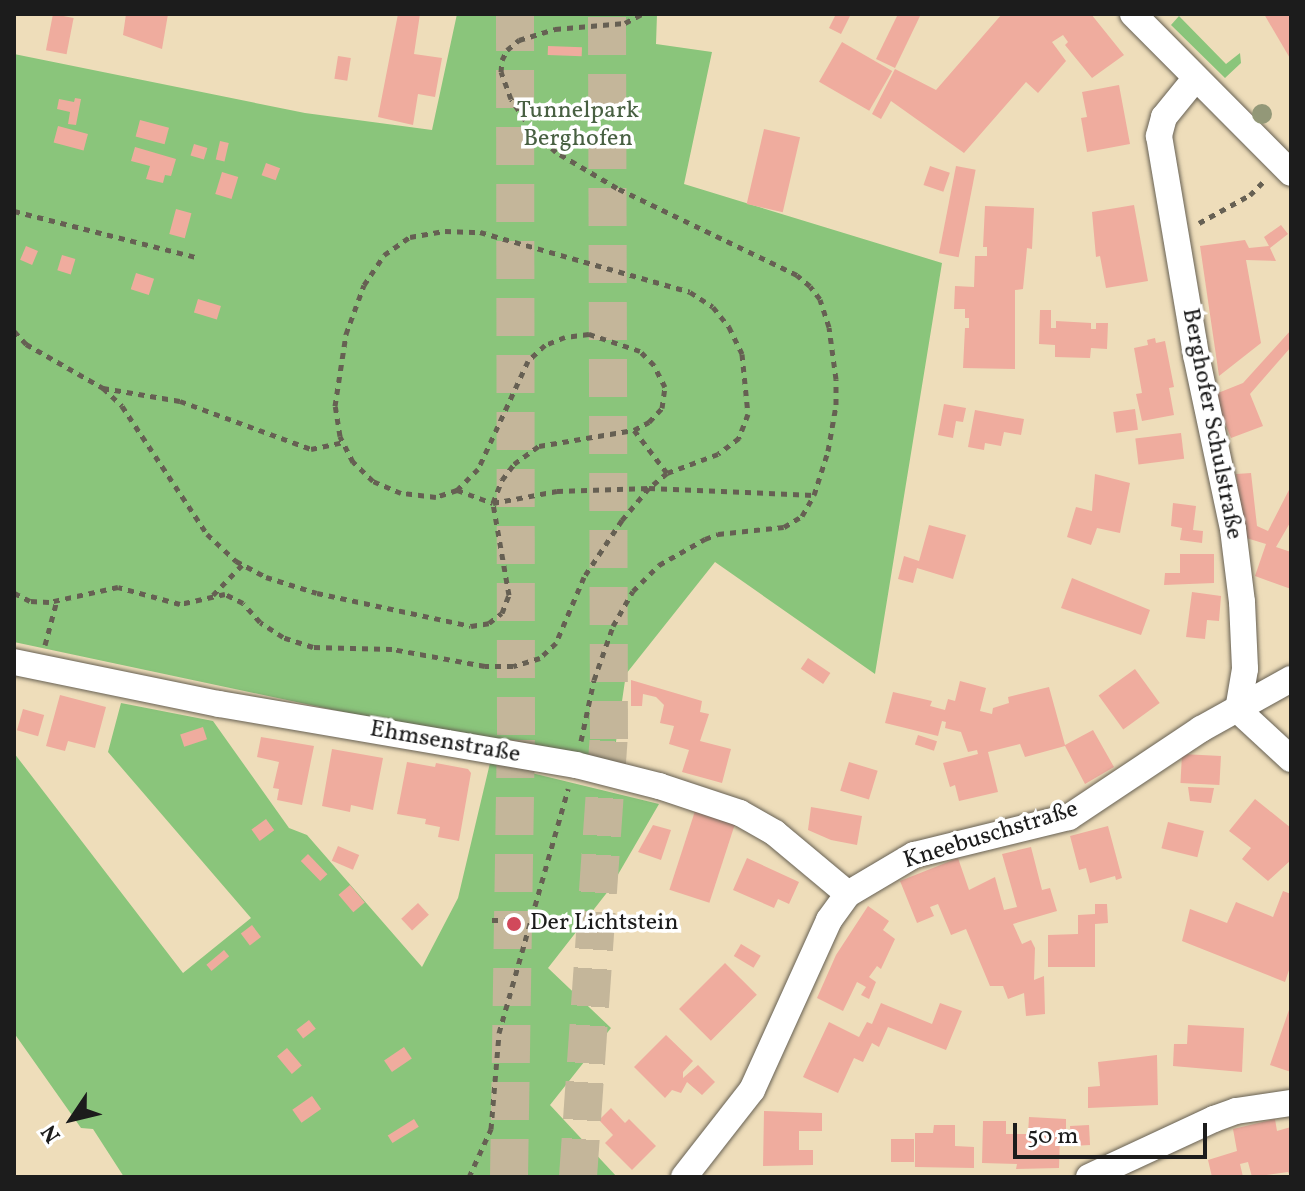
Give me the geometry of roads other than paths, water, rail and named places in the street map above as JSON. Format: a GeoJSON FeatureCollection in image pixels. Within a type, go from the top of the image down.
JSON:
{"type":"FeatureCollection","features":[{"type":"Feature","properties":{"kind":"street"},"geometry":{"type":"LineString","coordinates":[[1133,14],[1284,167]]}},
{"type":"Feature","properties":{"kind":"street","name":"Berghofer Schulstraße"},"geometry":{"type":"LineString","coordinates":[[1195,79],[1164,117],[1159,136],[1196,355],[1220,460],[1242,602],[1245,669],[1238,710]]}},
{"type":"Feature","properties":{"kind":"street","name":"Ehmsenstraße"},"geometry":{"type":"LineString","coordinates":[[25,664],[219,704],[576,765],[659,786],[740,813],[775,833],[848,894]]}},
{"type":"Feature","properties":{"kind":"street","name":"Kneebuschstraße"},"geometry":{"type":"LineString","coordinates":[[687,1176],[752,1090],[829,920],[848,894],[914,855],[1069,817],[1201,729],[1291,679]]}},
{"type":"Feature","properties":{"kind":"street"},"geometry":{"type":"LineString","coordinates":[[1238,710],[1291,759]]}},
{"type":"Feature","properties":{"kind":"street"},"geometry":{"type":"LineString","coordinates":[[1089,1177],[1132,1168],[1236,1111],[1291,1103]]}},
{"type":"Feature","properties":{"kind":"tunnel"},"geometry":{"type":"LineString","coordinates":[[509,1177],[516,735],[515,14]]}},
{"type":"Feature","properties":{"kind":"tunnel"},"geometry":{"type":"LineString","coordinates":[[578,1177],[609,739],[607,14]]}},
{"type":"Feature","properties":{"kind":"place","name":"Der Lichtstein"},"geometry":{"type":"Point","coordinates":[514,924]}},
{"type":"Feature","properties":{"kind":"park label","name":"Tunnelpark Berghofen"},"geometry":{"type":"Point","coordinates":[578,126]}}]}
